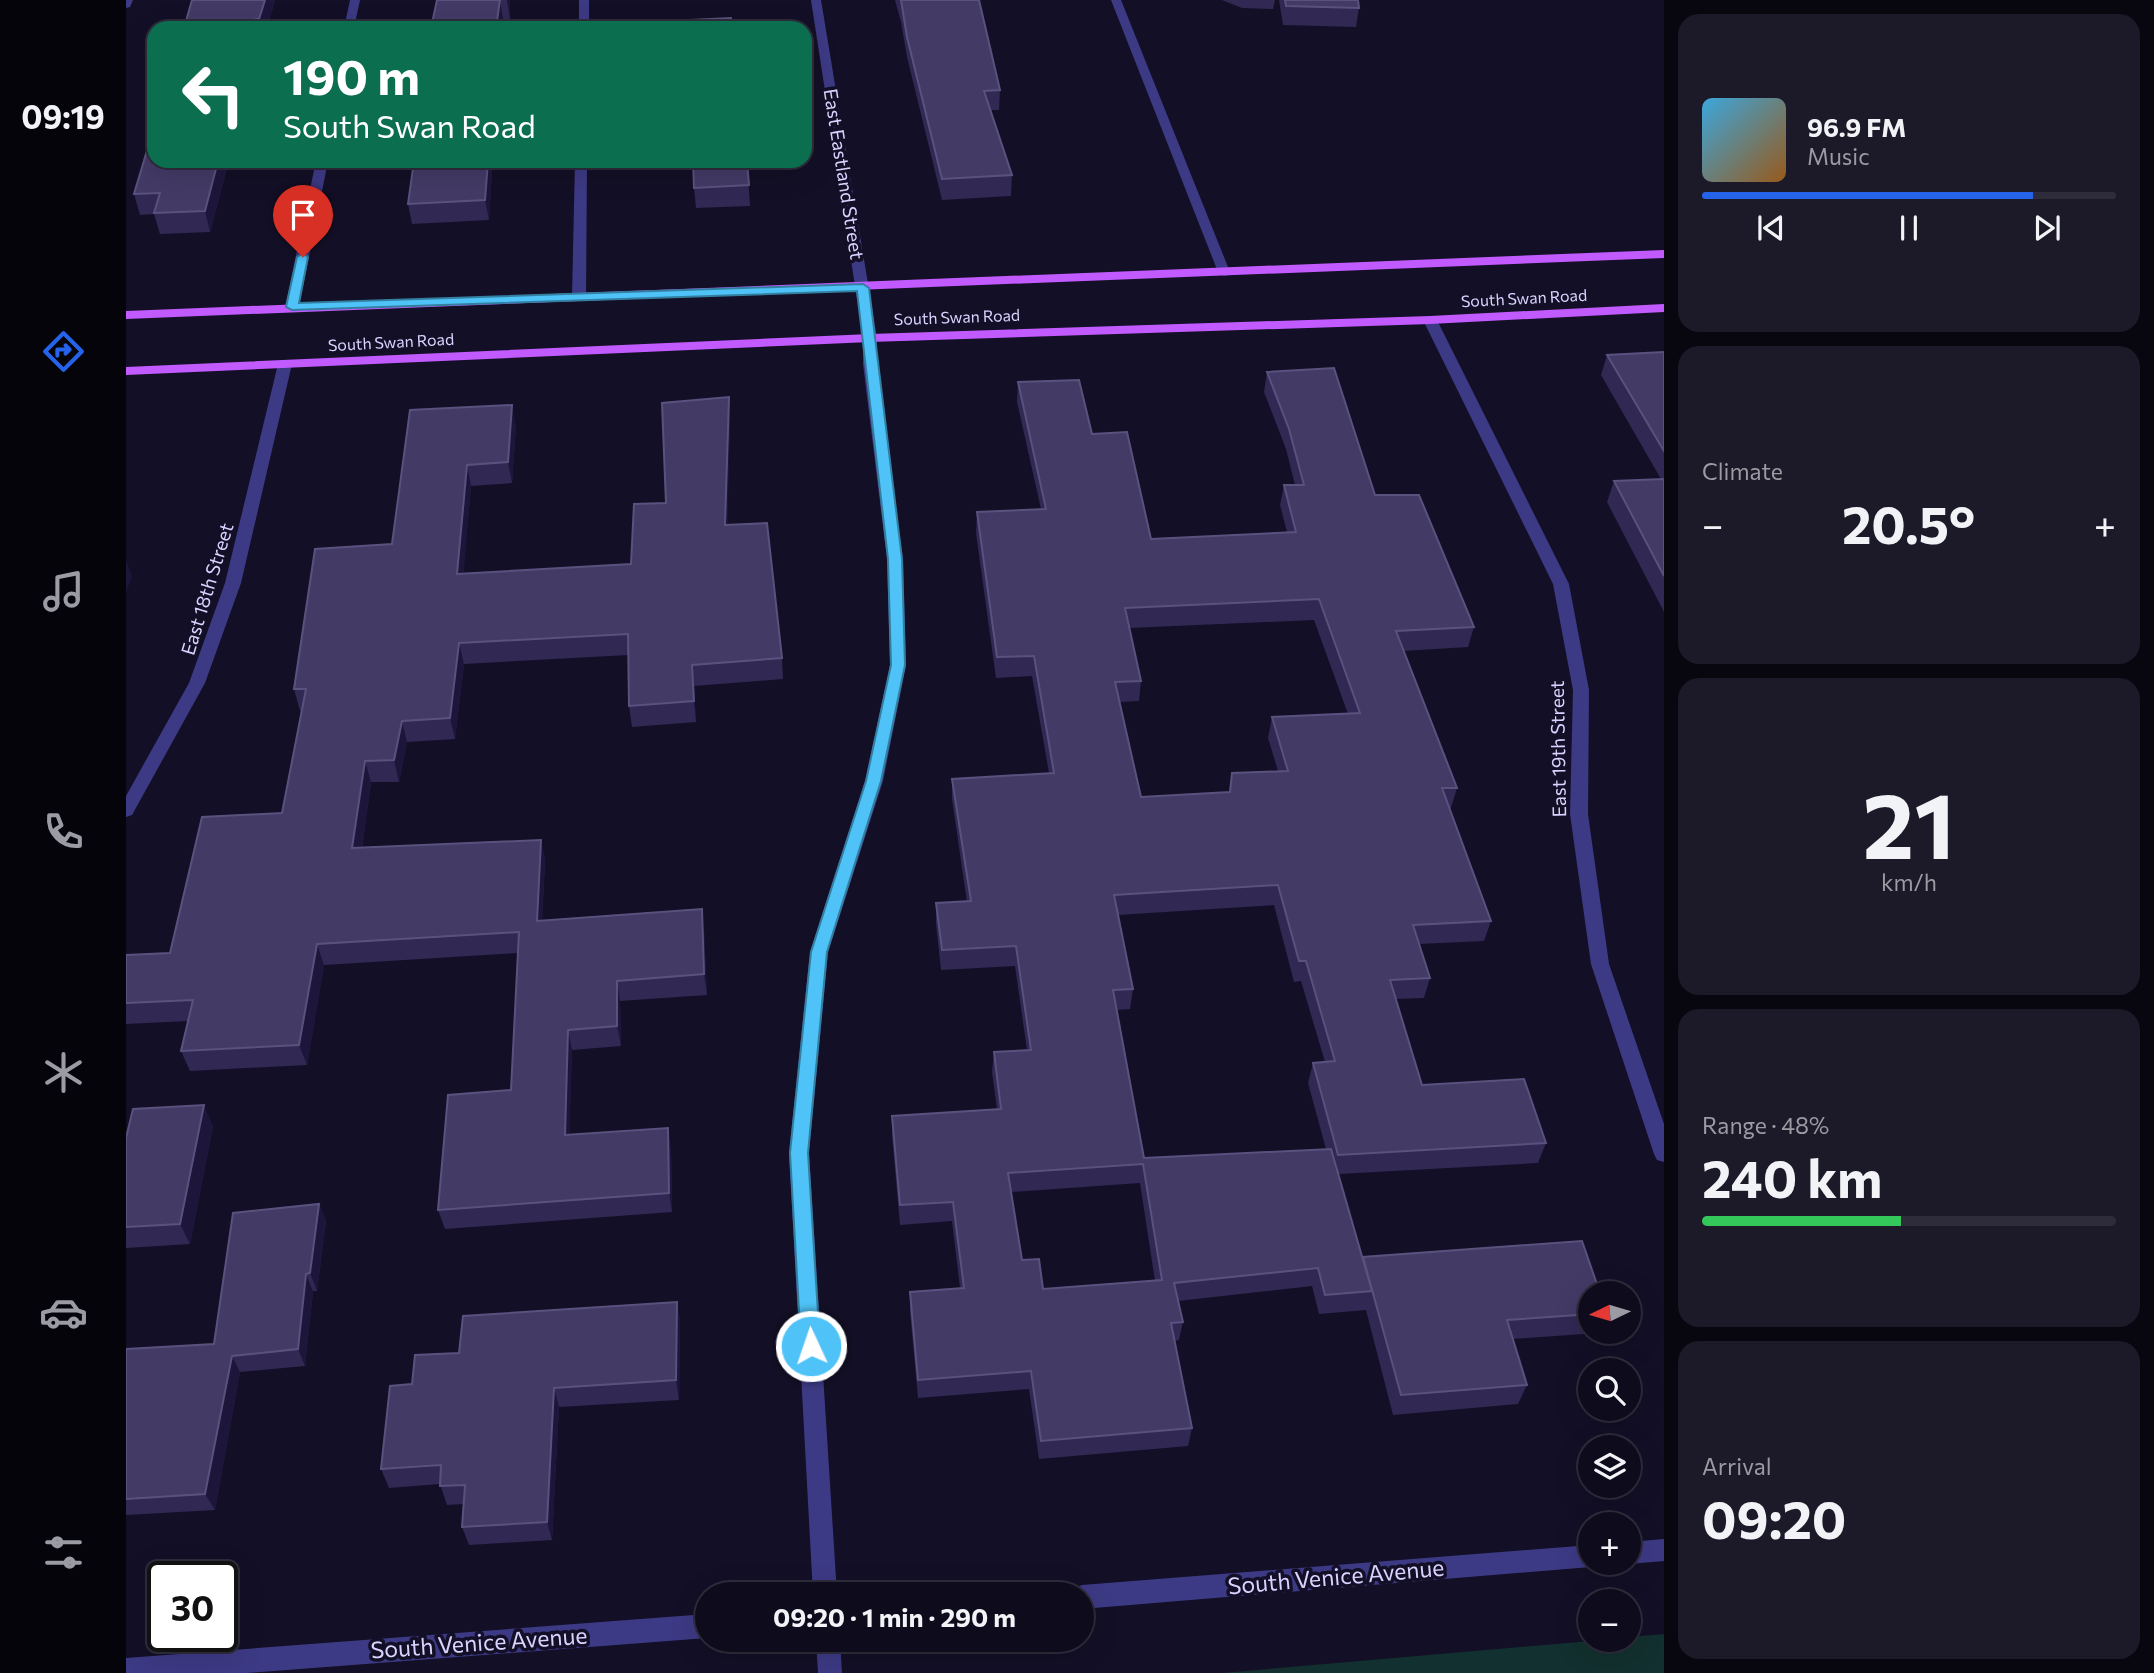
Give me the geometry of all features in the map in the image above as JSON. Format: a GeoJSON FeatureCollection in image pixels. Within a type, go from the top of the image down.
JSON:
{"type":"FeatureCollection","features":[{"type":"Feature","properties":{"kind":"main road","name":"South Swan Road"},"geometry":{"type":"LineString","coordinates":[[126,315],[863,288],[1664,254]]}},
{"type":"Feature","properties":{"kind":"main road","name":"South Swan Road"},"geometry":{"type":"LineString","coordinates":[[126,372],[870,338],[1430,320],[1664,308]]}},
{"type":"Feature","properties":{"kind":"street"},"geometry":{"type":"LineString","coordinates":[[126,5],[128,0]]}},
{"type":"Feature","properties":{"kind":"street"},"geometry":{"type":"LineString","coordinates":[[350,21],[355,0]]}},
{"type":"Feature","properties":{"kind":"street"},"geometry":{"type":"LineString","coordinates":[[584,0],[584,21]]}},
{"type":"Feature","properties":{"kind":"street","name":"East Eastland Street"},"geometry":{"type":"LineString","coordinates":[[816,0],[870,338],[870,364],[895,559],[898,665],[874,781],[819,952],[799,1153],[824,1582]]}},
{"type":"Feature","properties":{"kind":"street"},"geometry":{"type":"LineString","coordinates":[[1116,0],[1224,272]]}},
{"type":"Feature","properties":{"kind":"street"},"geometry":{"type":"LineString","coordinates":[[292,307],[321,168]]}},
{"type":"Feature","properties":{"kind":"street"},"geometry":{"type":"LineString","coordinates":[[579,297],[582,168]]}},
{"type":"Feature","properties":{"kind":"street","name":"East 19th Street"},"geometry":{"type":"LineString","coordinates":[[1430,320],[1561,584],[1581,690],[1579,814],[1600,964],[1664,1154]]}},
{"type":"Feature","properties":{"kind":"street","name":"East 18th Street"},"geometry":{"type":"LineString","coordinates":[[126,811],[197,683],[233,583],[285,364]]}},
{"type":"Feature","properties":{"kind":"street"},"geometry":{"type":"LineString","coordinates":[[1641,1552],[1664,1550]]}},
{"type":"Feature","properties":{"kind":"street","name":"South Venice Avenue"},"geometry":{"type":"LineString","coordinates":[[1094,1596],[1578,1557]]}},
{"type":"Feature","properties":{"kind":"street","name":"South Venice Avenue"},"geometry":{"type":"LineString","coordinates":[[126,1670],[695,1627]]}},
{"type":"Feature","properties":{"kind":"street"},"geometry":{"type":"LineString","coordinates":[[829,1652],[830,1673]]}},
{"type":"Feature","properties":{"kind":"green space"},"geometry":{"type":"Polygon","coordinates":[[[1664,1634],[1664,1673],[1222,1673],[1578,1642],[1578,1652],[1641,1652],[1641,1636],[1664,1634]]]}},
{"type":"Feature","properties":{"kind":"building"},"geometry":{"type":"Polygon","coordinates":[[[192,0],[265,0],[259,19],[256,21],[186,21],[192,0]]]}},
{"type":"Feature","properties":{"kind":"building"},"geometry":{"type":"Polygon","coordinates":[[[437,0],[500,0],[497,21],[432,21],[437,0]]]}},
{"type":"Feature","properties":{"kind":"building"},"geometry":{"type":"Polygon","coordinates":[[[901,0],[979,0],[1000,90],[984,91],[1012,175],[942,179],[907,37],[901,0]]]}},
{"type":"Feature","properties":{"kind":"building"},"geometry":{"type":"Polygon","coordinates":[[[1285,0],[1358,0],[1359,8],[1286,6],[1285,0]]]}},
{"type":"Feature","properties":{"kind":"building"},"geometry":{"type":"Polygon","coordinates":[[[731,18],[731,21],[669,21],[731,18]]]}},
{"type":"Feature","properties":{"kind":"building"},"geometry":{"type":"Polygon","coordinates":[[[147,150],[147,168],[216,168],[205,211],[154,213],[160,193],[134,194],[147,150]]]}},
{"type":"Feature","properties":{"kind":"building"},"geometry":{"type":"Polygon","coordinates":[[[413,168],[487,168],[485,200],[408,204],[413,168]]]}},
{"type":"Feature","properties":{"kind":"building"},"geometry":{"type":"Polygon","coordinates":[[[693,168],[748,168],[749,185],[694,188],[693,168]]]}},
{"type":"Feature","properties":{"kind":"building"},"geometry":{"type":"Polygon","coordinates":[[[1664,352],[1664,451],[1607,355],[1664,352]]]}},
{"type":"Feature","properties":{"kind":"building"},"geometry":{"type":"Polygon","coordinates":[[[1334,368],[1375,495],[1419,495],[1474,627],[1396,631],[1457,788],[1442,788],[1491,921],[1413,925],[1430,978],[1390,980],[1422,1085],[1524,1079],[1546,1143],[1338,1155],[1313,1063],[1335,1061],[1306,961],[1299,961],[1278,885],[1114,895],[1133,989],[1113,990],[1144,1158],[1331,1149],[1372,1291],[1325,1295],[1318,1268],[1174,1283],[1183,1322],[1171,1323],[1192,1428],[1041,1441],[1031,1371],[918,1380],[910,1292],[964,1288],[953,1202],[900,1205],[892,1116],[1001,1109],[994,1052],[1031,1050],[1016,946],[942,950],[936,903],[971,901],[952,779],[1054,773],[1034,656],[997,657],[977,512],[1046,509],[1018,382],[1079,380],[1092,434],[1127,432],[1151,539],[1296,532],[1284,485],[1304,485],[1289,429],[1267,372],[1334,368]],[[1319,599],[1125,608],[1141,681],[1115,682],[1141,797],[1230,792],[1232,773],[1288,771],[1272,717],[1360,713],[1319,599]],[[1143,1164],[1008,1173],[1022,1260],[1039,1259],[1043,1289],[1162,1280],[1143,1164]]]}},
{"type":"Feature","properties":{"kind":"building"},"geometry":{"type":"Polygon","coordinates":[[[729,397],[725,525],[767,523],[782,658],[692,665],[694,701],[629,706],[628,634],[459,643],[450,718],[402,721],[394,760],[365,761],[352,848],[541,840],[537,921],[702,909],[704,974],[617,981],[617,1026],[568,1030],[565,1135],[668,1128],[669,1193],[438,1210],[448,1095],[511,1090],[519,932],[317,944],[299,1045],[181,1051],[193,1000],[126,1003],[126,955],[170,953],[202,817],[282,813],[306,689],[294,689],[315,549],[392,544],[410,410],[512,405],[508,462],[467,465],[457,574],[631,564],[634,504],[666,503],[662,403],[729,397]]]}},
{"type":"Feature","properties":{"kind":"building"},"geometry":{"type":"Polygon","coordinates":[[[1664,479],[1664,576],[1614,481],[1664,479]]]}},
{"type":"Feature","properties":{"kind":"building"},"geometry":{"type":"Polygon","coordinates":[[[204,1105],[180,1224],[126,1227],[126,1138],[133,1109],[204,1105]]]}},
{"type":"Feature","properties":{"kind":"building"},"geometry":{"type":"Polygon","coordinates":[[[319,1204],[310,1273],[306,1274],[298,1349],[232,1356],[205,1494],[126,1499],[126,1349],[214,1344],[233,1213],[319,1204]]]}},
{"type":"Feature","properties":{"kind":"building"},"geometry":{"type":"Polygon","coordinates":[[[1582,1241],[1596,1281],[1578,1281],[1578,1315],[1507,1320],[1527,1385],[1401,1395],[1363,1257],[1582,1241]]]}},
{"type":"Feature","properties":{"kind":"building"},"geometry":{"type":"Polygon","coordinates":[[[677,1302],[676,1380],[554,1388],[547,1522],[462,1527],[465,1485],[440,1486],[441,1465],[381,1469],[390,1386],[412,1384],[415,1355],[459,1353],[463,1316],[677,1302]]]}},
{"type":"Feature","properties":{"kind":"route"},"geometry":{"type":"LineString","coordinates":[[303,257],[292,307],[863,288],[895,559],[898,665],[874,781],[819,952],[799,1153],[811,1346]]}}]}
